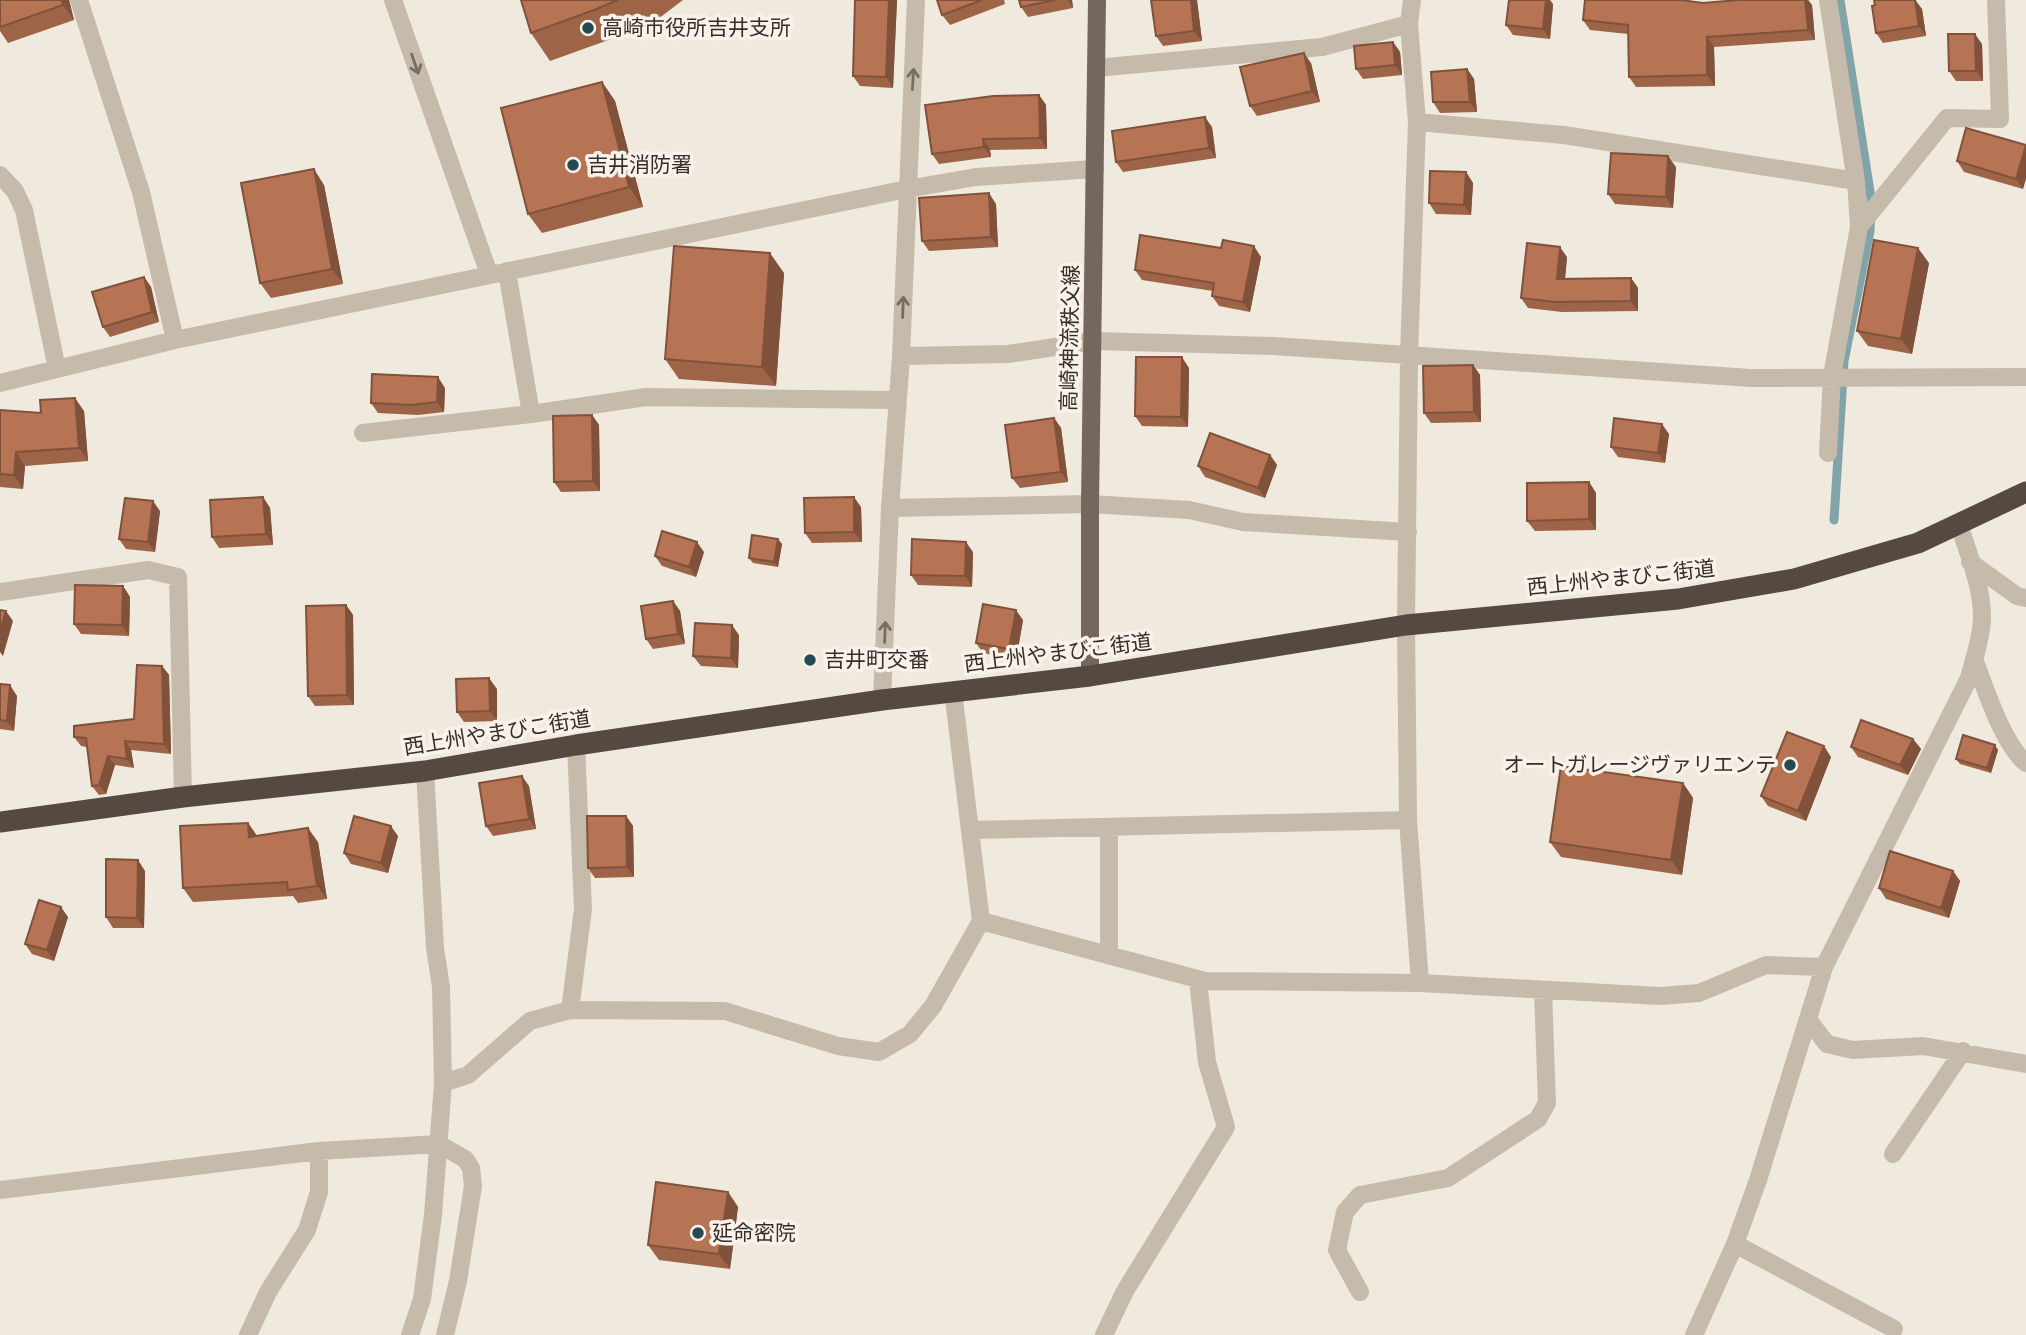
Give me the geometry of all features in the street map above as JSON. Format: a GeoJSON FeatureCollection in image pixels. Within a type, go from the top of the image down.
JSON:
{"type":"FeatureCollection","features":[{"type":"Feature","properties":{"kind":"highway","name":"西上州やまびこ街道"},"geometry":{"type":"LineString","coordinates":[[0,822],[183,797],[425,771],[576,745],[882,700],[1090,676],[1406,625],[1678,599],[1794,579],[1919,542],[2026,492]]}},
{"type":"Feature","properties":{"kind":"main road","name":"高崎神流秩父線"},"geometry":{"type":"LineString","coordinates":[[1090,676],[1097,0]]}},
{"type":"Feature","properties":{"kind":"street"},"geometry":{"type":"LineString","coordinates":[[79,0],[141,192],[175,340]]}},
{"type":"Feature","properties":{"kind":"street"},"geometry":{"type":"LineString","coordinates":[[393,0],[488,274]]}},
{"type":"Feature","properties":{"kind":"street"},"geometry":{"type":"LineString","coordinates":[[882,700],[890,508],[901,356],[916,0]]}},
{"type":"Feature","properties":{"kind":"street"},"geometry":{"type":"LineString","coordinates":[[1412,0],[1409,24],[1417,122],[1409,356],[1406,625],[1408,820],[1420,983]]}},
{"type":"Feature","properties":{"kind":"street"},"geometry":{"type":"LineString","coordinates":[[1828,0],[1856,181],[1860,227],[1832,376],[1828,453]]}},
{"type":"Feature","properties":{"kind":"street"},"geometry":{"type":"LineString","coordinates":[[1860,227],[1947,118],[2000,119],[1996,0]]}},
{"type":"Feature","properties":{"kind":"street"},"geometry":{"type":"LineString","coordinates":[[1096,68],[1322,47],[1409,24]]}},
{"type":"Feature","properties":{"kind":"street"},"geometry":{"type":"LineString","coordinates":[[1417,122],[1564,135],[1856,181]]}},
{"type":"Feature","properties":{"kind":"street"},"geometry":{"type":"LineString","coordinates":[[0,383],[175,340],[907,189],[976,177],[1095,169]]}},
{"type":"Feature","properties":{"kind":"street"},"geometry":{"type":"LineString","coordinates":[[0,175],[15,191],[24,210],[57,369]]}},
{"type":"Feature","properties":{"kind":"street"},"geometry":{"type":"LineString","coordinates":[[507,271],[531,414]]}},
{"type":"Feature","properties":{"kind":"street"},"geometry":{"type":"LineString","coordinates":[[901,356],[1008,354],[1094,341],[1273,346],[1751,378],[2026,377]]}},
{"type":"Feature","properties":{"kind":"street"},"geometry":{"type":"LineString","coordinates":[[363,433],[531,414],[646,397],[896,400]]}},
{"type":"Feature","properties":{"kind":"street"},"geometry":{"type":"LineString","coordinates":[[890,508],[1090,504],[1189,510],[1243,522],[1408,531]]}},
{"type":"Feature","properties":{"kind":"street"},"geometry":{"type":"LineString","coordinates":[[1694,1335],[1735,1244],[1809,1021],[1824,967],[1969,678],[1979,645],[1982,617],[1976,580],[1959,524]]}},
{"type":"Feature","properties":{"kind":"street"},"geometry":{"type":"LineString","coordinates":[[1970,562],[2017,596],[2026,598]]}},
{"type":"Feature","properties":{"kind":"street"},"geometry":{"type":"LineString","coordinates":[[0,592],[148,570],[178,577],[183,797]]}},
{"type":"Feature","properties":{"kind":"street"},"geometry":{"type":"LineString","coordinates":[[1974,659],[2001,724],[2018,757],[2026,763]]}},
{"type":"Feature","properties":{"kind":"street"},"geometry":{"type":"LineString","coordinates":[[443,1083],[468,1075],[530,1021],[570,1010],[725,1011],[838,1046],[879,1052],[910,1034],[933,1006],[981,920],[953,691]]}},
{"type":"Feature","properties":{"kind":"street"},"geometry":{"type":"LineString","coordinates":[[570,1010],[583,908],[576,745]]}},
{"type":"Feature","properties":{"kind":"street"},"geometry":{"type":"LineString","coordinates":[[410,1335],[422,1299],[433,1215],[443,1083],[441,988],[435,948],[425,771]]}},
{"type":"Feature","properties":{"kind":"street"},"geometry":{"type":"LineString","coordinates":[[970,831],[1408,820]]}},
{"type":"Feature","properties":{"kind":"street"},"geometry":{"type":"LineString","coordinates":[[1109,827],[1109,954]]}},
{"type":"Feature","properties":{"kind":"street"},"geometry":{"type":"LineString","coordinates":[[981,920],[1198,980],[1420,983],[1660,996],[1699,993],[1766,965],[1824,967]]}},
{"type":"Feature","properties":{"kind":"street"},"geometry":{"type":"LineString","coordinates":[[1104,1335],[1125,1291],[1226,1127],[1207,1062],[1198,980]]}},
{"type":"Feature","properties":{"kind":"street"},"geometry":{"type":"LineString","coordinates":[[1360,1292],[1337,1250],[1345,1212],[1360,1195],[1448,1178],[1538,1119],[1547,1103],[1543,990]]}},
{"type":"Feature","properties":{"kind":"street"},"geometry":{"type":"LineString","coordinates":[[1809,1021],[1827,1044],[1853,1050],[1923,1046],[2026,1064]]}},
{"type":"Feature","properties":{"kind":"street"},"geometry":{"type":"LineString","coordinates":[[1893,1154],[1963,1051]]}},
{"type":"Feature","properties":{"kind":"street"},"geometry":{"type":"LineString","coordinates":[[0,1190],[319,1151],[439,1144],[466,1159],[471,1168],[473,1186],[458,1281],[445,1335]]}},
{"type":"Feature","properties":{"kind":"street"},"geometry":{"type":"LineString","coordinates":[[248,1335],[268,1292],[307,1230],[319,1192],[319,1151]]}},
{"type":"Feature","properties":{"kind":"street"},"geometry":{"type":"LineString","coordinates":[[1735,1244],[1894,1329]]}},
{"type":"Feature","properties":{"kind":"building"},"geometry":{"type":"Polygon","coordinates":[[[0,0],[62,0],[63,5],[0,27],[0,0]]]}},
{"type":"Feature","properties":{"kind":"building"},"geometry":{"type":"Polygon","coordinates":[[[521,0],[618,0],[531,33],[521,0]]]}},
{"type":"Feature","properties":{"kind":"building"},"geometry":{"type":"Polygon","coordinates":[[[855,0],[889,0],[886,77],[853,76],[855,0]]]}},
{"type":"Feature","properties":{"kind":"building"},"geometry":{"type":"Polygon","coordinates":[[[937,0],[982,0],[942,15],[937,0]]]}},
{"type":"Feature","properties":{"kind":"building"},"geometry":{"type":"Polygon","coordinates":[[[1019,0],[1055,0],[1021,7],[1019,0]]]}},
{"type":"Feature","properties":{"kind":"building"},"geometry":{"type":"Polygon","coordinates":[[[1151,0],[1191,0],[1194,31],[1156,36],[1151,0]]]}},
{"type":"Feature","properties":{"kind":"building"},"geometry":{"type":"Polygon","coordinates":[[[1509,0],[1546,0],[1543,29],[1506,25],[1509,0]]]}},
{"type":"Feature","properties":{"kind":"building"},"geometry":{"type":"Polygon","coordinates":[[[1585,0],[1681,0],[1703,3],[1805,0],[1808,30],[1707,37],[1707,75],[1629,77],[1628,25],[1583,20],[1585,0]]]}},
{"type":"Feature","properties":{"kind":"building"},"geometry":{"type":"Polygon","coordinates":[[[1874,0],[1915,0],[1919,26],[1876,33],[1872,6],[1875,5],[1874,0]]]}},
{"type":"Feature","properties":{"kind":"building"},"geometry":{"type":"Polygon","coordinates":[[[1948,34],[1975,34],[1976,71],[1949,71],[1948,34]]]}},
{"type":"Feature","properties":{"kind":"building"},"geometry":{"type":"Polygon","coordinates":[[[1393,42],[1395,65],[1356,69],[1354,46],[1393,42]]]}},
{"type":"Feature","properties":{"kind":"building"},"geometry":{"type":"Polygon","coordinates":[[[1304,53],[1312,91],[1250,106],[1240,67],[1304,53]]]}},
{"type":"Feature","properties":{"kind":"building"},"geometry":{"type":"Polygon","coordinates":[[[1467,69],[1470,102],[1433,102],[1431,72],[1467,69]]]}},
{"type":"Feature","properties":{"kind":"building"},"geometry":{"type":"Polygon","coordinates":[[[602,82],[629,187],[528,214],[501,108],[602,82]]]}},
{"type":"Feature","properties":{"kind":"building"},"geometry":{"type":"Polygon","coordinates":[[[1039,95],[1040,138],[983,139],[984,147],[932,154],[925,105],[993,96],[1039,95]]]}},
{"type":"Feature","properties":{"kind":"building"},"geometry":{"type":"Polygon","coordinates":[[[1205,117],[1209,148],[1116,162],[1112,131],[1205,117]]]}},
{"type":"Feature","properties":{"kind":"building"},"geometry":{"type":"Polygon","coordinates":[[[1966,128],[2026,145],[2016,179],[1957,161],[1966,128]]]}},
{"type":"Feature","properties":{"kind":"building"},"geometry":{"type":"Polygon","coordinates":[[[1611,153],[1668,156],[1666,197],[1608,194],[1611,153]]]}},
{"type":"Feature","properties":{"kind":"building"},"geometry":{"type":"Polygon","coordinates":[[[314,169],[332,269],[260,283],[241,183],[314,169]]]}},
{"type":"Feature","properties":{"kind":"building"},"geometry":{"type":"Polygon","coordinates":[[[1430,171],[1466,172],[1464,205],[1429,203],[1430,171]]]}},
{"type":"Feature","properties":{"kind":"building"},"geometry":{"type":"Polygon","coordinates":[[[989,193],[991,237],[922,241],[919,198],[989,193]]]}},
{"type":"Feature","properties":{"kind":"building"},"geometry":{"type":"Polygon","coordinates":[[[1140,235],[1221,248],[1223,240],[1254,246],[1243,302],[1212,296],[1214,283],[1135,270],[1140,235]]]}},
{"type":"Feature","properties":{"kind":"building"},"geometry":{"type":"Polygon","coordinates":[[[1874,240],[1918,248],[1901,339],[1857,331],[1874,240]]]}},
{"type":"Feature","properties":{"kind":"building"},"geometry":{"type":"Polygon","coordinates":[[[1527,243],[1560,247],[1557,279],[1631,278],[1631,301],[1554,302],[1521,298],[1527,243]]]}},
{"type":"Feature","properties":{"kind":"building"},"geometry":{"type":"Polygon","coordinates":[[[674,246],[770,253],[762,367],[665,359],[674,246]]]}},
{"type":"Feature","properties":{"kind":"building"},"geometry":{"type":"Polygon","coordinates":[[[144,277],[152,312],[103,327],[92,292],[144,277]]]}},
{"type":"Feature","properties":{"kind":"building"},"geometry":{"type":"Polygon","coordinates":[[[1136,357],[1182,357],[1181,417],[1135,416],[1136,357]]]}},
{"type":"Feature","properties":{"kind":"building"},"geometry":{"type":"Polygon","coordinates":[[[1473,365],[1474,412],[1424,413],[1423,366],[1473,365]]]}},
{"type":"Feature","properties":{"kind":"building"},"geometry":{"type":"Polygon","coordinates":[[[372,374],[438,377],[437,402],[411,405],[371,403],[372,374]]]}},
{"type":"Feature","properties":{"kind":"building"},"geometry":{"type":"Polygon","coordinates":[[[75,398],[79,448],[16,452],[14,475],[0,474],[0,410],[41,413],[40,400],[75,398]]]}},
{"type":"Feature","properties":{"kind":"building"},"geometry":{"type":"Polygon","coordinates":[[[592,415],[593,481],[554,482],[553,416],[592,415]]]}},
{"type":"Feature","properties":{"kind":"building"},"geometry":{"type":"Polygon","coordinates":[[[1054,418],[1061,472],[1012,478],[1005,425],[1054,418]]]}},
{"type":"Feature","properties":{"kind":"building"},"geometry":{"type":"Polygon","coordinates":[[[1614,418],[1662,424],[1658,453],[1611,447],[1614,418]]]}},
{"type":"Feature","properties":{"kind":"building"},"geometry":{"type":"Polygon","coordinates":[[[1210,433],[1270,455],[1258,488],[1198,466],[1210,433]]]}},
{"type":"Feature","properties":{"kind":"building"},"geometry":{"type":"Polygon","coordinates":[[[1589,482],[1589,519],[1527,521],[1527,483],[1589,482]]]}},
{"type":"Feature","properties":{"kind":"building"},"geometry":{"type":"Polygon","coordinates":[[[263,497],[266,534],[212,537],[210,500],[263,497]]]}},
{"type":"Feature","properties":{"kind":"building"},"geometry":{"type":"Polygon","coordinates":[[[854,497],[854,532],[805,533],[804,498],[854,497]]]}},
{"type":"Feature","properties":{"kind":"building"},"geometry":{"type":"Polygon","coordinates":[[[125,498],[153,501],[148,542],[119,539],[125,498]]]}},
{"type":"Feature","properties":{"kind":"building"},"geometry":{"type":"Polygon","coordinates":[[[662,531],[697,542],[689,567],[655,556],[662,531]]]}},
{"type":"Feature","properties":{"kind":"building"},"geometry":{"type":"Polygon","coordinates":[[[752,535],[778,539],[774,562],[749,558],[752,535]]]}},
{"type":"Feature","properties":{"kind":"building"},"geometry":{"type":"Polygon","coordinates":[[[912,539],[966,542],[965,576],[911,575],[912,539]]]}},
{"type":"Feature","properties":{"kind":"building"},"geometry":{"type":"Polygon","coordinates":[[[75,585],[123,586],[122,625],[74,624],[75,585]]]}},
{"type":"Feature","properties":{"kind":"building"},"geometry":{"type":"Polygon","coordinates":[[[673,601],[678,634],[646,639],[641,606],[673,601]]]}},
{"type":"Feature","properties":{"kind":"building"},"geometry":{"type":"Polygon","coordinates":[[[983,604],[1016,610],[1009,649],[976,643],[983,604]]]}},
{"type":"Feature","properties":{"kind":"building"},"geometry":{"type":"Polygon","coordinates":[[[346,605],[347,695],[308,696],[306,606],[346,605]]]}},
{"type":"Feature","properties":{"kind":"building"},"geometry":{"type":"Polygon","coordinates":[[[0,610],[6,611],[0,631],[0,610]]]}},
{"type":"Feature","properties":{"kind":"building"},"geometry":{"type":"Polygon","coordinates":[[[695,623],[732,625],[731,658],[693,656],[695,623]]]}},
{"type":"Feature","properties":{"kind":"building"},"geometry":{"type":"Polygon","coordinates":[[[137,665],[162,666],[164,744],[125,741],[127,759],[108,756],[99,785],[92,786],[86,738],[74,737],[74,726],[134,719],[137,665]]]}},
{"type":"Feature","properties":{"kind":"building"},"geometry":{"type":"Polygon","coordinates":[[[489,678],[490,711],[457,712],[456,679],[489,678]]]}},
{"type":"Feature","properties":{"kind":"building"},"geometry":{"type":"Polygon","coordinates":[[[0,684],[10,685],[7,721],[0,720],[0,684]]]}},
{"type":"Feature","properties":{"kind":"building"},"geometry":{"type":"Polygon","coordinates":[[[1861,720],[1913,739],[1900,765],[1851,747],[1861,720]]]}},
{"type":"Feature","properties":{"kind":"building"},"geometry":{"type":"Polygon","coordinates":[[[1787,732],[1824,746],[1798,811],[1761,796],[1787,732]]]}},
{"type":"Feature","properties":{"kind":"building"},"geometry":{"type":"Polygon","coordinates":[[[1963,735],[1995,745],[1987,768],[1956,759],[1963,735]]]}},
{"type":"Feature","properties":{"kind":"building"},"geometry":{"type":"Polygon","coordinates":[[[1561,766],[1683,783],[1671,860],[1550,842],[1561,766]]]}},
{"type":"Feature","properties":{"kind":"building"},"geometry":{"type":"Polygon","coordinates":[[[522,776],[529,819],[486,826],[479,783],[522,776]]]}},
{"type":"Feature","properties":{"kind":"building"},"geometry":{"type":"Polygon","coordinates":[[[354,816],[391,826],[381,863],[344,853],[354,816]]]}},
{"type":"Feature","properties":{"kind":"building"},"geometry":{"type":"Polygon","coordinates":[[[587,816],[626,816],[627,867],[588,868],[587,816]]]}},
{"type":"Feature","properties":{"kind":"building"},"geometry":{"type":"Polygon","coordinates":[[[248,823],[249,837],[308,828],[317,886],[288,890],[287,882],[183,888],[180,826],[248,823]]]}},
{"type":"Feature","properties":{"kind":"building"},"geometry":{"type":"Polygon","coordinates":[[[1890,851],[1953,871],[1941,908],[1879,888],[1890,851]]]}},
{"type":"Feature","properties":{"kind":"building"},"geometry":{"type":"Polygon","coordinates":[[[106,859],[138,860],[137,918],[106,917],[106,859]]]}},
{"type":"Feature","properties":{"kind":"building"},"geometry":{"type":"Polygon","coordinates":[[[39,900],[61,907],[47,950],[25,944],[39,900]]]}},
{"type":"Feature","properties":{"kind":"building","name":"延命密院"},"geometry":{"type":"Polygon","coordinates":[[[656,1182],[728,1192],[719,1254],[648,1245],[656,1182]]]}},
{"type":"Feature","properties":{"kind":"waterway"},"geometry":{"type":"LineString","coordinates":[[1834,520],[1844,361],[1870,231],[1871,198],[1840,0]]}},
{"type":"Feature","properties":{"kind":"place","name":"高崎市役所吉井支所"},"geometry":{"type":"Point","coordinates":[588,28]}},
{"type":"Feature","properties":{"kind":"place","name":"吉井消防署"},"geometry":{"type":"Point","coordinates":[573,165]}},
{"type":"Feature","properties":{"kind":"place","name":"吉井町交番"},"geometry":{"type":"Point","coordinates":[810,660]}},
{"type":"Feature","properties":{"kind":"place","name":"オートガレージヴァリエンテ"},"geometry":{"type":"Point","coordinates":[1790,765]}},
{"type":"Feature","properties":{"kind":"place","name":"延命密院"},"geometry":{"type":"Point","coordinates":[698,1233]}}]}
